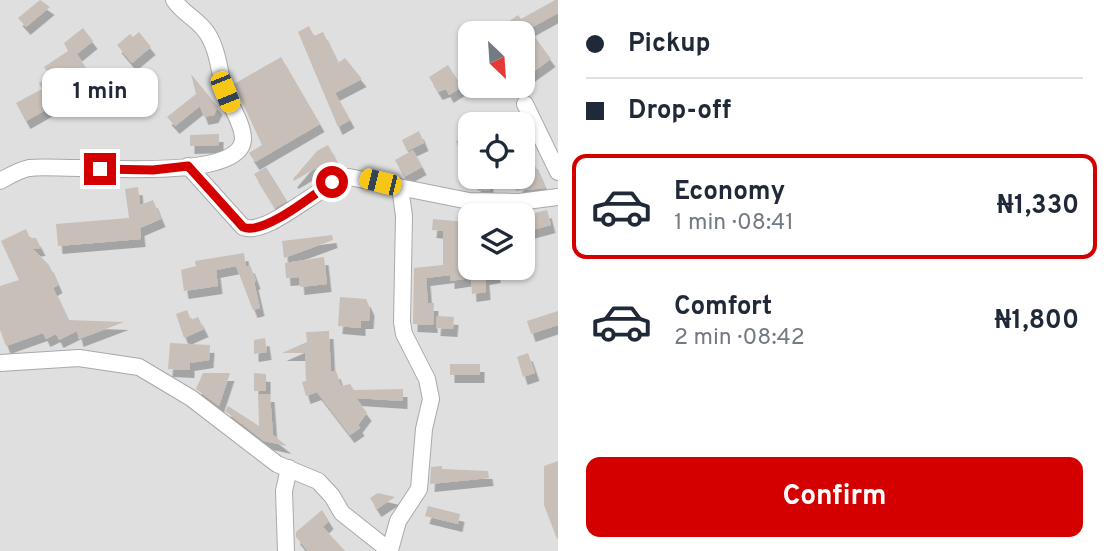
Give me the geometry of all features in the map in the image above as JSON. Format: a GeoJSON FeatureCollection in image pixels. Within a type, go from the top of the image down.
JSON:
{"type":"FeatureCollection","features":[{"type":"Feature","properties":{"kind":"street"},"geometry":{"type":"LineString","coordinates":[[0,181],[30,168],[153,170],[188,166],[230,156],[243,139],[210,37],[200,22],[180,9],[174,0]]}},
{"type":"Feature","properties":{"kind":"street"},"geometry":{"type":"LineString","coordinates":[[525,104],[558,172]]}},
{"type":"Feature","properties":{"kind":"street"},"geometry":{"type":"LineString","coordinates":[[188,166],[243,227],[250,230],[266,225],[341,179],[360,177],[469,201],[519,202],[558,197]]}},
{"type":"Feature","properties":{"kind":"street"},"geometry":{"type":"LineString","coordinates":[[0,363],[40,358],[79,358],[139,367],[191,398],[249,444],[289,468],[318,481],[332,496],[342,513],[387,548],[394,530],[419,489],[424,429],[430,399],[427,379],[404,334],[402,322],[404,216],[400,187]]}},
{"type":"Feature","properties":{"kind":"street"},"geometry":{"type":"LineString","coordinates":[[286,551],[284,491],[289,468]]}},
{"type":"Feature","properties":{"kind":"shaded area"},"geometry":{"type":"Polygon","coordinates":[[[0,0],[558,0],[558,551],[0,551],[0,0]]]}},
{"type":"Feature","properties":{"kind":"building"},"geometry":{"type":"Polygon","coordinates":[[[40,0],[50,7],[26,27],[18,18],[40,0]]]}},
{"type":"Feature","properties":{"kind":"building"},"geometry":{"type":"Polygon","coordinates":[[[558,0],[558,13],[536,25],[536,21],[509,21],[518,15],[521,19],[558,0]]]}},
{"type":"Feature","properties":{"kind":"building"},"geometry":{"type":"Polygon","coordinates":[[[309,26],[314,36],[323,32],[338,63],[345,58],[362,79],[335,93],[350,120],[338,127],[298,32],[309,26]]]}},
{"type":"Feature","properties":{"kind":"building"},"geometry":{"type":"Polygon","coordinates":[[[83,28],[93,41],[77,54],[92,77],[90,91],[84,97],[49,108],[26,121],[16,103],[42,89],[39,83],[50,76],[44,67],[68,51],[64,43],[83,28]]]}},
{"type":"Feature","properties":{"kind":"building"},"geometry":{"type":"Polygon","coordinates":[[[139,32],[151,47],[132,63],[117,45],[130,34],[133,37],[139,32]]]}},
{"type":"Feature","properties":{"kind":"building"},"geometry":{"type":"Polygon","coordinates":[[[536,39],[551,59],[536,70],[536,39]]]}},
{"type":"Feature","properties":{"kind":"building"},"geometry":{"type":"Polygon","coordinates":[[[281,57],[320,124],[255,162],[249,153],[262,145],[234,84],[281,57]]]}},
{"type":"Feature","properties":{"kind":"building"},"geometry":{"type":"Polygon","coordinates":[[[448,65],[458,81],[458,89],[449,95],[446,89],[438,92],[429,77],[448,65]]]}},
{"type":"Feature","properties":{"kind":"building"},"geometry":{"type":"Polygon","coordinates":[[[191,74],[218,107],[214,115],[204,117],[200,106],[175,126],[167,117],[196,94],[191,74]]]}},
{"type":"Feature","properties":{"kind":"building"},"geometry":{"type":"Polygon","coordinates":[[[419,131],[424,143],[407,151],[402,140],[419,131]]]}},
{"type":"Feature","properties":{"kind":"building"},"geometry":{"type":"Polygon","coordinates":[[[219,134],[219,145],[190,146],[190,135],[219,134]]]}},
{"type":"Feature","properties":{"kind":"building"},"geometry":{"type":"Polygon","coordinates":[[[328,145],[340,167],[321,177],[316,168],[294,181],[317,151],[328,145]]]}},
{"type":"Feature","properties":{"kind":"building"},"geometry":{"type":"Polygon","coordinates":[[[413,150],[422,167],[404,177],[395,160],[413,150]]]}},
{"type":"Feature","properties":{"kind":"building"},"geometry":{"type":"Polygon","coordinates":[[[535,166],[545,188],[535,189],[535,166]]]}},
{"type":"Feature","properties":{"kind":"building"},"geometry":{"type":"Polygon","coordinates":[[[266,167],[287,201],[275,208],[254,174],[266,167]]]}},
{"type":"Feature","properties":{"kind":"building"},"geometry":{"type":"Polygon","coordinates":[[[138,187],[140,205],[153,200],[161,219],[140,228],[141,239],[58,246],[56,224],[129,218],[125,189],[138,187]]]}},
{"type":"Feature","properties":{"kind":"building"},"geometry":{"type":"Polygon","coordinates":[[[547,210],[551,225],[535,229],[535,213],[547,210]]]}},
{"type":"Feature","properties":{"kind":"building"},"geometry":{"type":"Polygon","coordinates":[[[433,219],[458,221],[458,280],[450,281],[450,275],[426,278],[428,303],[434,303],[433,325],[413,324],[414,268],[443,265],[443,231],[432,230],[433,219]]]}},
{"type":"Feature","properties":{"kind":"building"},"geometry":{"type":"Polygon","coordinates":[[[26,229],[30,238],[36,238],[41,248],[33,249],[49,265],[58,285],[53,288],[68,320],[124,322],[79,339],[77,331],[59,340],[56,334],[46,339],[43,333],[6,346],[0,330],[0,286],[19,280],[1,241],[26,229]]]}},
{"type":"Feature","properties":{"kind":"building"},"geometry":{"type":"Polygon","coordinates":[[[332,235],[333,240],[284,258],[282,241],[332,235]]]}},
{"type":"Feature","properties":{"kind":"building"},"geometry":{"type":"Polygon","coordinates":[[[244,253],[246,267],[250,265],[256,281],[254,282],[260,308],[253,310],[236,266],[216,270],[218,286],[184,291],[181,270],[196,266],[195,261],[244,253]]]}},
{"type":"Feature","properties":{"kind":"building"},"geometry":{"type":"Polygon","coordinates":[[[324,257],[327,284],[300,287],[299,277],[286,278],[285,263],[324,257]]]}},
{"type":"Feature","properties":{"kind":"building"},"geometry":{"type":"Polygon","coordinates":[[[471,280],[485,280],[486,292],[472,294],[471,280]]]}},
{"type":"Feature","properties":{"kind":"building"},"geometry":{"type":"Polygon","coordinates":[[[340,297],[366,299],[370,308],[369,321],[361,321],[361,328],[338,326],[340,297]]]}},
{"type":"Feature","properties":{"kind":"building"},"geometry":{"type":"Polygon","coordinates":[[[187,310],[191,320],[198,317],[204,329],[184,338],[176,314],[187,310]]]}},
{"type":"Feature","properties":{"kind":"building"},"geometry":{"type":"Polygon","coordinates":[[[558,311],[558,325],[531,334],[527,321],[558,311]]]}},
{"type":"Feature","properties":{"kind":"building"},"geometry":{"type":"Polygon","coordinates":[[[437,316],[454,317],[453,329],[436,328],[437,316]]]}},
{"type":"Feature","properties":{"kind":"building"},"geometry":{"type":"Polygon","coordinates":[[[329,331],[331,372],[336,371],[341,386],[350,384],[354,390],[403,389],[403,401],[356,398],[367,413],[358,425],[360,428],[350,435],[317,392],[306,396],[302,382],[306,381],[305,353],[282,353],[307,342],[306,332],[329,331]]]}},
{"type":"Feature","properties":{"kind":"building"},"geometry":{"type":"Polygon","coordinates":[[[265,338],[267,352],[254,354],[254,340],[265,338]]]}},
{"type":"Feature","properties":{"kind":"building"},"geometry":{"type":"Polygon","coordinates":[[[170,343],[210,345],[209,360],[190,363],[190,370],[168,369],[170,343]]]}},
{"type":"Feature","properties":{"kind":"building"},"geometry":{"type":"Polygon","coordinates":[[[528,353],[535,373],[523,377],[517,357],[528,353]]]}},
{"type":"Feature","properties":{"kind":"building"},"geometry":{"type":"Polygon","coordinates":[[[450,364],[480,364],[480,375],[450,375],[450,364]]]}},
{"type":"Feature","properties":{"kind":"building"},"geometry":{"type":"Polygon","coordinates":[[[203,373],[230,373],[219,406],[196,389],[203,373]]]}},
{"type":"Feature","properties":{"kind":"building"},"geometry":{"type":"Polygon","coordinates":[[[254,373],[266,374],[266,391],[254,391],[254,373]]]}},
{"type":"Feature","properties":{"kind":"building"},"geometry":{"type":"Polygon","coordinates":[[[258,394],[270,394],[273,435],[287,446],[264,441],[225,411],[228,406],[259,426],[258,394]]]}},
{"type":"Feature","properties":{"kind":"building"},"geometry":{"type":"Polygon","coordinates":[[[558,461],[557,539],[544,505],[544,466],[558,461]]]}},
{"type":"Feature","properties":{"kind":"building"},"geometry":{"type":"Polygon","coordinates":[[[442,466],[442,469],[488,471],[489,478],[430,484],[431,467],[442,466]]]}},
{"type":"Feature","properties":{"kind":"building"},"geometry":{"type":"Polygon","coordinates":[[[378,493],[395,497],[377,509],[370,498],[378,493]]]}},
{"type":"Feature","properties":{"kind":"building"},"geometry":{"type":"Polygon","coordinates":[[[428,506],[460,514],[458,524],[425,516],[428,506]]]}},
{"type":"Feature","properties":{"kind":"building"},"geometry":{"type":"Polygon","coordinates":[[[322,510],[329,521],[323,527],[345,551],[308,551],[296,537],[296,532],[322,510]]]}},
{"type":"Feature","properties":{"kind":"route"},"geometry":{"type":"LineString","coordinates":[[100,169],[153,170],[188,166],[243,227],[250,230],[266,225],[332,182]]}}]}
